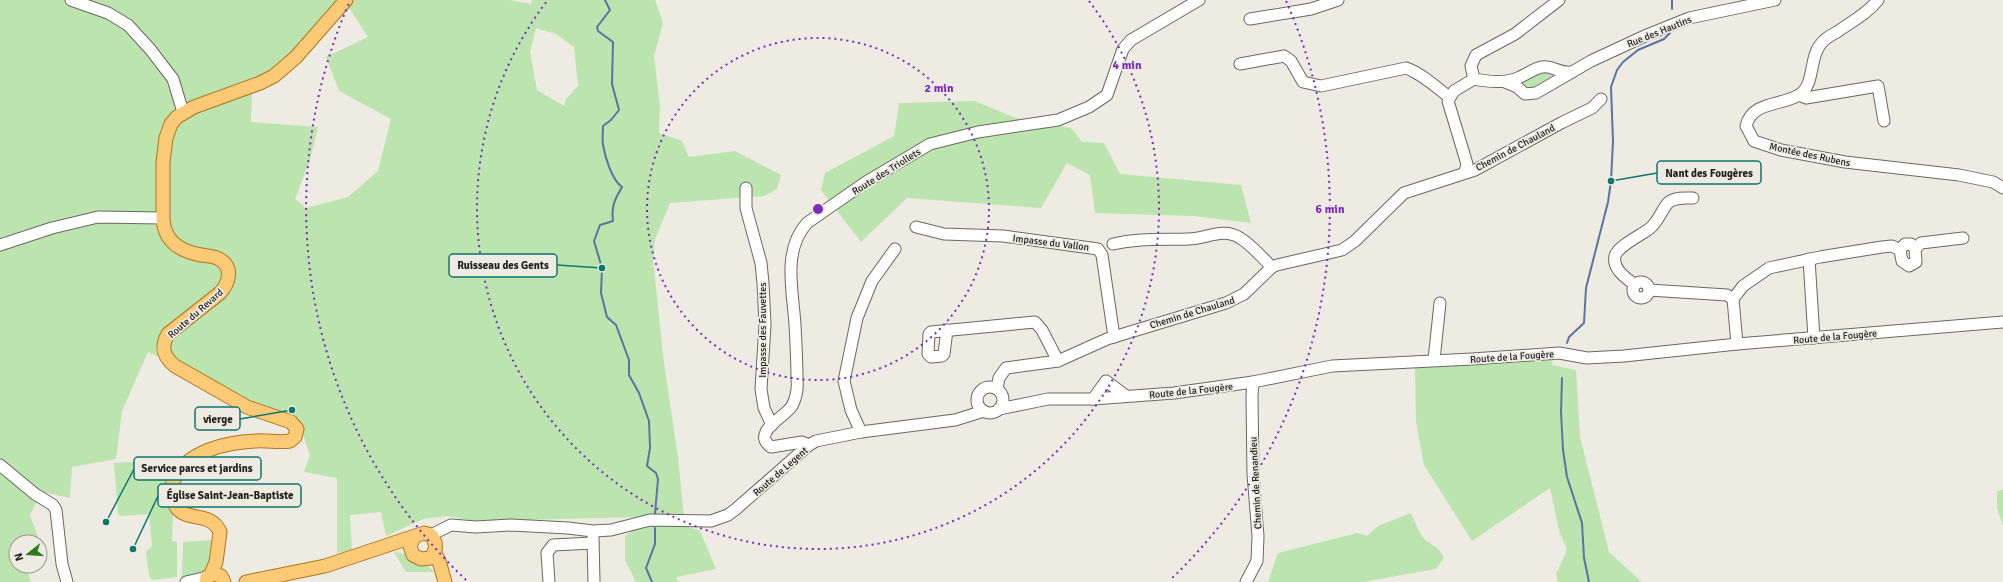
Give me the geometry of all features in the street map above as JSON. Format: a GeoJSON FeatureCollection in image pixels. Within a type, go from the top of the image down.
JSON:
{"type":"FeatureCollection","features":[{"type":"Feature","properties":{"kind":"main road","name":"Route du Revard"},"geometry":{"type":"LineString","coordinates":[[215,579],[220,536],[218,529],[212,521],[184,513],[175,505],[172,500],[172,487],[179,471],[196,457],[214,448],[234,443],[256,441],[290,441],[295,437],[297,429],[291,422],[248,407],[168,360],[163,348],[168,334],[220,293],[226,287],[229,276],[226,266],[220,259],[182,250],[172,243],[165,232],[163,218],[163,162],[166,138],[171,124],[183,112],[260,83],[274,76],[296,57],[346,0]]}},
{"type":"Feature","properties":{"kind":"main road"},"geometry":{"type":"LineString","coordinates":[[215,579],[246,582],[325,566],[389,546],[424,533],[432,547],[443,577]]}},
{"type":"Feature","properties":{"kind":"main road"},"geometry":{"type":"LineString","coordinates":[[411,551],[411,541],[414,537]]}},
{"type":"Feature","properties":{"kind":"main road"},"geometry":{"type":"LineString","coordinates":[[389,546],[411,551],[417,558],[432,547]]}},
{"type":"Feature","properties":{"kind":"street"},"geometry":{"type":"LineString","coordinates":[[71,0],[108,13],[128,26],[150,49],[173,79],[183,112]]}},
{"type":"Feature","properties":{"kind":"street","name":"Route des Triollets"},"geometry":{"type":"LineString","coordinates":[[809,445],[802,442],[771,447],[765,441],[764,436],[766,431],[792,406],[797,392],[791,261],[796,237],[807,223],[866,182],[930,144],[978,132],[1058,120],[1089,108],[1107,95],[1123,49],[1131,40],[1198,0]]}},
{"type":"Feature","properties":{"kind":"street"},"geometry":{"type":"LineString","coordinates":[[1250,18],[1311,9],[1338,0]]}},
{"type":"Feature","properties":{"kind":"street"},"geometry":{"type":"LineString","coordinates":[[1448,101],[1454,91],[1474,79],[1471,66],[1476,55],[1515,34],[1559,0]]}},
{"type":"Feature","properties":{"kind":"street","name":"Rue des Hautins"},"geometry":{"type":"LineString","coordinates":[[1474,79],[1505,82],[1517,87],[1525,94],[1536,93],[1591,61],[1647,35],[1689,18],[1775,0]]}},
{"type":"Feature","properties":{"kind":"street"},"geometry":{"type":"LineString","coordinates":[[1878,0],[1861,16],[1820,44],[1814,55],[1809,80],[1805,89],[1799,95],[1806,98],[1878,86],[1884,121]]}},
{"type":"Feature","properties":{"kind":"street"},"geometry":{"type":"LineString","coordinates":[[1240,64],[1284,56],[1291,61],[1303,82],[1321,86],[1406,68],[1417,72],[1448,101],[1467,164],[1464,172]]}},
{"type":"Feature","properties":{"kind":"street","name":"Rue des Hautins"},"geometry":{"type":"LineString","coordinates":[[1505,82],[1518,78],[1541,67],[1549,66],[1563,73],[1572,72]]}},
{"type":"Feature","properties":{"kind":"street","name":"Montée des Rubens"},"geometry":{"type":"LineString","coordinates":[[1799,95],[1764,106],[1751,113],[1746,126],[1754,141],[1781,150],[1844,162],[1959,175],[1993,182],[2003,188]]}},
{"type":"Feature","properties":{"kind":"street","name":"Chemin de Chauland"},"geometry":{"type":"LineString","coordinates":[[995,392],[999,378],[1006,368],[1058,361],[1114,337],[1232,301],[1244,294],[1272,268],[1284,262],[1342,250],[1355,241],[1404,193],[1464,172],[1475,170],[1561,123],[1592,108],[1601,99]]}},
{"type":"Feature","properties":{"kind":"street","name":"Impasse des Fauvettes"},"geometry":{"type":"LineString","coordinates":[[746,188],[746,208],[761,263],[764,326],[762,389],[764,408],[772,425]]}},
{"type":"Feature","properties":{"kind":"street"},"geometry":{"type":"LineString","coordinates":[[1693,198],[1679,198],[1669,202],[1661,216],[1651,228],[1619,249],[1615,255],[1615,262],[1619,272],[1635,285],[1634,292],[1640,298],[1647,295],[1649,290],[1727,295],[1733,299]]}},
{"type":"Feature","properties":{"kind":"street"},"geometry":{"type":"LineString","coordinates":[[0,245],[52,228],[98,216],[163,218]]}},
{"type":"Feature","properties":{"kind":"street","name":"Impasse du Vallon"},"geometry":{"type":"LineString","coordinates":[[916,227],[944,234],[1003,236],[1098,249],[1102,255],[1114,337]]}},
{"type":"Feature","properties":{"kind":"street"},"geometry":{"type":"LineString","coordinates":[[1113,244],[1132,240],[1162,238],[1191,239],[1219,233],[1240,237],[1272,268]]}},
{"type":"Feature","properties":{"kind":"street"},"geometry":{"type":"LineString","coordinates":[[1916,249],[1921,243],[1962,238]]}},
{"type":"Feature","properties":{"kind":"street"},"geometry":{"type":"LineString","coordinates":[[1908,244],[1911,244],[1916,249],[1917,259],[1914,264],[1909,266],[1902,261],[1900,250],[1903,246],[1908,244]]}},
{"type":"Feature","properties":{"kind":"street"},"geometry":{"type":"LineString","coordinates":[[1737,344],[1733,299],[1743,286],[1770,268],[1809,259],[1892,246],[1900,250]]}},
{"type":"Feature","properties":{"kind":"street"},"geometry":{"type":"LineString","coordinates":[[861,432],[851,410],[844,381],[857,318],[872,281],[895,249]]}},
{"type":"Feature","properties":{"kind":"street"},"geometry":{"type":"LineString","coordinates":[[1809,259],[1814,338]]}},
{"type":"Feature","properties":{"kind":"street"},"geometry":{"type":"LineString","coordinates":[[1434,360],[1440,303]]}},
{"type":"Feature","properties":{"kind":"street"},"geometry":{"type":"LineString","coordinates":[[947,330],[1035,322],[1042,330],[1058,361]]}},
{"type":"Feature","properties":{"kind":"street","name":"Route de la Fougère"},"geometry":{"type":"LineString","coordinates":[[999,409],[1022,403],[1056,399],[1093,399],[1174,393],[1253,382],[1332,366],[1559,353],[1578,357],[1598,358],[1737,344],[2003,322]]}},
{"type":"Feature","properties":{"kind":"street"},"geometry":{"type":"LineString","coordinates":[[1093,399],[1106,381],[1126,396]]}},
{"type":"Feature","properties":{"kind":"street","name":"Chemin de Renandieu"},"geometry":{"type":"LineString","coordinates":[[1246,582],[1256,561],[1258,536],[1253,474],[1253,382]]}},
{"type":"Feature","properties":{"kind":"street"},"geometry":{"type":"LineString","coordinates":[[964,416],[978,399],[980,393],[995,392],[1003,403],[999,409],[992,413],[984,411],[979,406],[978,399]]}},
{"type":"Feature","properties":{"kind":"street","name":"Route de la Fougère"},"geometry":{"type":"LineString","coordinates":[[995,392],[1022,403]]}},
{"type":"Feature","properties":{"kind":"street","name":"Route de Legent"},"geometry":{"type":"LineString","coordinates":[[432,547],[443,527],[451,525],[511,525],[611,530],[650,520],[711,521],[728,515],[809,445],[816,442],[861,432],[955,420],[984,411]]}},
{"type":"Feature","properties":{"kind":"street"},"geometry":{"type":"LineString","coordinates":[[0,465],[35,494],[53,505],[56,510],[62,564],[67,582]]}},
{"type":"Feature","properties":{"kind":"street"},"geometry":{"type":"LineString","coordinates":[[593,528],[594,582]]}},
{"type":"Feature","properties":{"kind":"street"},"geometry":{"type":"LineString","coordinates":[[549,582],[547,552],[553,545],[593,543]]}},
{"type":"Feature","properties":{"kind":"street"},"geometry":{"type":"LineString","coordinates":[[188,582],[215,579]]}},
{"type":"Feature","properties":{"kind":"green space"},"geometry":{"type":"Polygon","coordinates":[[[0,0],[510,0],[531,4],[532,0],[655,0],[663,23],[654,56],[660,106],[659,133],[682,141],[689,157],[735,151],[781,175],[777,189],[764,196],[670,203],[655,239],[653,259],[663,355],[678,458],[685,526],[700,531],[716,569],[676,577],[678,582],[636,582],[625,560],[625,536],[640,526],[639,517],[475,521],[447,516],[423,519],[386,536],[381,512],[350,515],[352,550],[337,553],[337,478],[304,472],[310,455],[298,421],[255,405],[148,352],[122,411],[116,459],[72,467],[70,498],[42,492],[30,515],[37,534],[8,534],[8,574],[28,574],[31,582],[0,582],[0,0]],[[350,9],[252,91],[251,122],[318,127],[310,160],[295,199],[306,208],[348,197],[378,171],[391,119],[339,91],[326,57],[368,37],[350,9]],[[536,28],[530,52],[537,90],[564,106],[566,99],[578,86],[574,47],[556,34],[536,28]]]}},
{"type":"Feature","properties":{"kind":"green space"},"geometry":{"type":"Polygon","coordinates":[[[1545,70],[1549,71],[1552,76],[1528,90],[1522,83],[1545,70]]]}},
{"type":"Feature","properties":{"kind":"green space"},"geometry":{"type":"Polygon","coordinates":[[[975,101],[1016,118],[1071,128],[1082,142],[1104,143],[1120,174],[1241,185],[1251,223],[1194,216],[1095,213],[1090,175],[1067,163],[1041,208],[907,198],[861,242],[821,190],[825,173],[894,136],[899,103],[975,101]]]}},
{"type":"Feature","properties":{"kind":"green space"},"geometry":{"type":"Polygon","coordinates":[[[1553,358],[1552,365],[1576,370],[1580,437],[1609,552],[1642,582],[1558,582],[1556,574],[1567,550],[1559,530],[1550,488],[1472,541],[1424,465],[1416,422],[1415,366],[1553,358]]]}},
{"type":"Feature","properties":{"kind":"green space"},"geometry":{"type":"Polygon","coordinates":[[[173,459],[167,498],[173,511],[172,541],[177,542],[177,577],[152,580],[149,575],[146,552],[152,546],[149,514],[121,516],[118,514],[114,463],[173,459]]]}},
{"type":"Feature","properties":{"kind":"green space"},"geometry":{"type":"Polygon","coordinates":[[[2003,490],[2003,526],[1997,508],[1997,491],[2003,490]]]}},
{"type":"Feature","properties":{"kind":"green space"},"geometry":{"type":"Polygon","coordinates":[[[1411,513],[1424,539],[1442,553],[1444,558],[1436,569],[1363,582],[1268,582],[1278,553],[1357,533],[1367,536],[1378,526],[1411,513]]]}},
{"type":"Feature","properties":{"kind":"green space"},"geometry":{"type":"Polygon","coordinates":[[[211,540],[208,569],[201,574],[182,577],[183,542],[211,540]]]}},
{"type":"Feature","properties":{"kind":"green space"},"geometry":{"type":"Polygon","coordinates":[[[394,552],[406,554],[416,558],[426,564],[434,572],[406,572],[394,552]]]}},
{"type":"Feature","properties":{"kind":"waterway"},"geometry":{"type":"LineString","coordinates":[[605,0],[610,10],[597,27],[598,31],[613,42],[612,84],[619,110],[611,120],[603,126],[603,143],[605,156],[610,168],[618,184],[622,187],[614,203],[613,221],[600,225],[594,241],[602,268],[601,293],[607,317],[616,325],[629,360],[629,375],[639,393],[649,421],[650,448],[647,466],[656,473],[658,479],[655,514]]}},
{"type":"Feature","properties":{"kind":"waterway"},"geometry":{"type":"LineString","coordinates":[[1672,0],[1672,9]]}},
{"type":"Feature","properties":{"kind":"waterway"},"geometry":{"type":"LineString","coordinates":[[1567,343],[1569,337],[1584,323],[1586,288],[1608,202],[1611,181],[1613,141],[1611,87],[1617,70],[1623,62],[1638,50],[1664,39],[1670,33]]}},
{"type":"Feature","properties":{"kind":"waterway"},"geometry":{"type":"LineString","coordinates":[[1562,378],[1561,412],[1563,450],[1567,477],[1582,523],[1584,558],[1589,582]]}},
{"type":"Feature","properties":{"kind":"waterway"},"geometry":{"type":"LineString","coordinates":[[652,582],[646,568],[655,544],[655,528]]}},
{"type":"Feature","properties":{"kind":"place","name":"Nant des Fougères"},"geometry":{"type":"Point","coordinates":[1611,181]}},
{"type":"Feature","properties":{"kind":"place","name":"Ruisseau des Gents"},"geometry":{"type":"Point","coordinates":[602,268]}},
{"type":"Feature","properties":{"kind":"place","name":"vierge"},"geometry":{"type":"Point","coordinates":[292,410]}},
{"type":"Feature","properties":{"kind":"place","name":"Service parcs et jardins"},"geometry":{"type":"Point","coordinates":[106,522]}},
{"type":"Feature","properties":{"kind":"place","name":"Église Saint-Jean-Baptiste"},"geometry":{"type":"Point","coordinates":[133,549]}}]}
